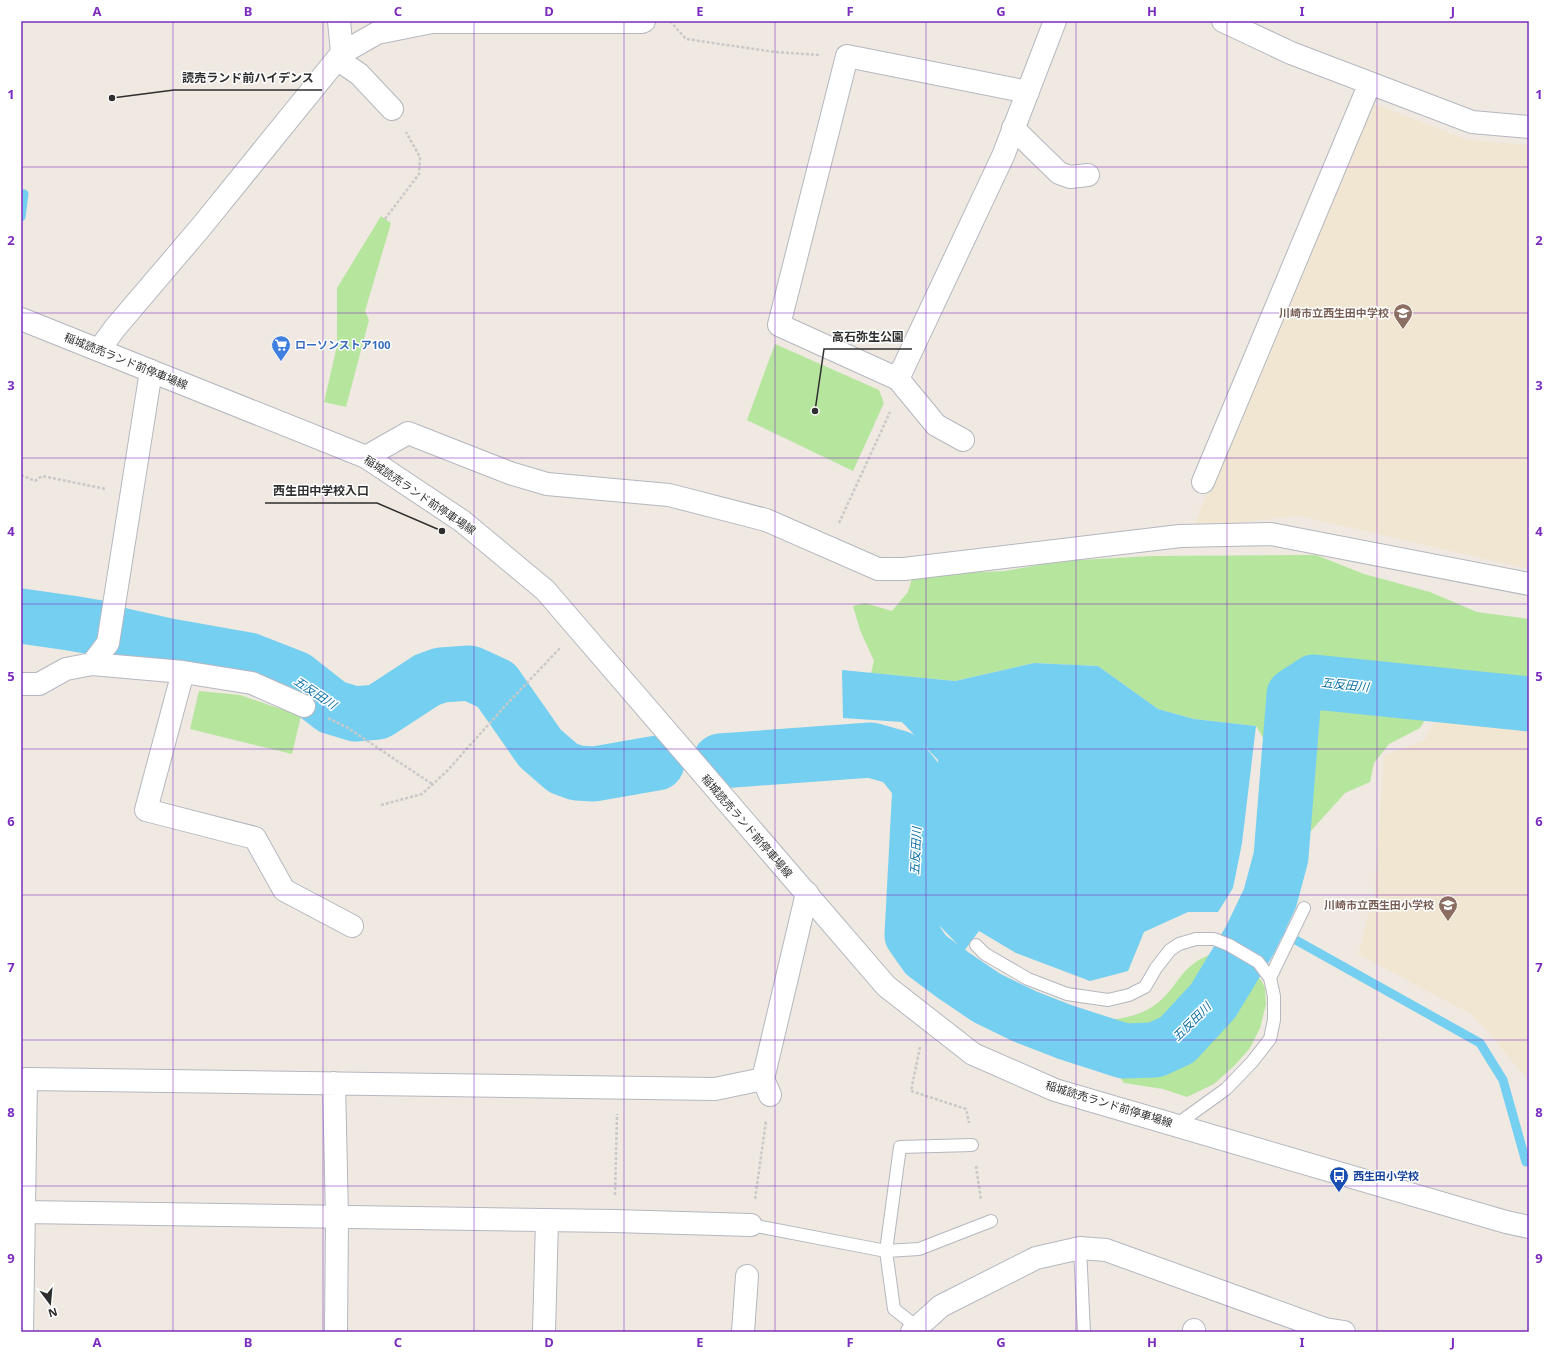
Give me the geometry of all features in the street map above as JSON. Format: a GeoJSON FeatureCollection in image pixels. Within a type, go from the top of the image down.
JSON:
{"type":"FeatureCollection","features":[{"type":"Feature","properties":{"kind":"street"},"geometry":{"type":"LineString","coordinates":[[339,21],[339,56],[359,74],[392,109]]}},
{"type":"Feature","properties":{"kind":"street"},"geometry":{"type":"LineString","coordinates":[[99,350],[201,227],[339,56],[377,33],[432,22],[644,21]]}},
{"type":"Feature","properties":{"kind":"street"},"geometry":{"type":"LineString","coordinates":[[901,381],[1002,156],[1055,21]]}},
{"type":"Feature","properties":{"kind":"street"},"geometry":{"type":"LineString","coordinates":[[1223,21],[1290,53],[1472,122],[1529,127]]}},
{"type":"Feature","properties":{"kind":"street"},"geometry":{"type":"LineString","coordinates":[[963,440],[936,425],[901,381],[779,325],[847,56],[1028,92]]}},
{"type":"Feature","properties":{"kind":"street"},"geometry":{"type":"LineString","coordinates":[[1203,482],[1370,83]]}},
{"type":"Feature","properties":{"kind":"street"},"geometry":{"type":"LineString","coordinates":[[1013,128],[1059,173],[1070,177],[1088,175]]}},
{"type":"Feature","properties":{"kind":"street","name":"稲城読売ランド前停車場線"},"geometry":{"type":"LineString","coordinates":[[21,319],[366,457],[462,521],[544,590],[886,986],[973,1054],[1054,1090],[1498,1220],[1529,1227]]}},
{"type":"Feature","properties":{"kind":"street"},"geometry":{"type":"LineString","coordinates":[[92,664],[109,633],[152,371]]}},
{"type":"Feature","properties":{"kind":"street"},"geometry":{"type":"LineString","coordinates":[[366,457],[408,433],[510,473],[546,484],[669,495],[766,520],[878,569],[904,570],[1180,536],[1271,534],[1529,584]]}},
{"type":"Feature","properties":{"kind":"street"},"geometry":{"type":"LineString","coordinates":[[21,684],[40,684],[66,669],[92,664],[183,672],[252,683],[304,706]]}},
{"type":"Feature","properties":{"kind":"street"},"geometry":{"type":"LineString","coordinates":[[183,672],[146,810],[255,838],[284,890],[352,926]]}},
{"type":"Feature","properties":{"kind":"street"},"geometry":{"type":"LineString","coordinates":[[22,1332],[26,1079],[618,1088],[715,1089],[766,1087],[807,893]]}},
{"type":"Feature","properties":{"kind":"street"},"geometry":{"type":"LineString","coordinates":[[334,1083],[337,1217],[336,1332]]}},
{"type":"Feature","properties":{"kind":"street"},"geometry":{"type":"LineString","coordinates":[[24,1212],[614,1221],[751,1225]]}},
{"type":"Feature","properties":{"kind":"street"},"geometry":{"type":"LineString","coordinates":[[544,1332],[547,1220]]}},
{"type":"Feature","properties":{"kind":"street"},"geometry":{"type":"LineString","coordinates":[[915,1330],[942,1306],[1036,1258],[1080,1248],[1106,1250],[1325,1329],[1344,1332]]}},
{"type":"Feature","properties":{"kind":"street"},"geometry":{"type":"LineString","coordinates":[[743,1332],[747,1276]]}},
{"type":"Feature","properties":{"kind":"lane"},"geometry":{"type":"LineString","coordinates":[[1270,978],[1304,908]]}},
{"type":"Feature","properties":{"kind":"lane"},"geometry":{"type":"LineString","coordinates":[[976,945],[985,954],[1028,979],[1067,994],[1108,1000],[1129,995],[1145,987],[1156,968],[1170,950],[1179,944],[1196,939],[1214,940],[1229,945],[1258,962],[1270,978],[1274,996],[1274,1014],[1270,1040],[1252,1062],[1226,1089],[1176,1125]]}},
{"type":"Feature","properties":{"kind":"lane"},"geometry":{"type":"LineString","coordinates":[[915,1330],[894,1309],[886,1251],[900,1147],[972,1145]]}},
{"type":"Feature","properties":{"kind":"lane"},"geometry":{"type":"LineString","coordinates":[[751,1225],[886,1251],[919,1249],[991,1221]]}},
{"type":"Feature","properties":{"kind":"lane"},"geometry":{"type":"LineString","coordinates":[[1080,1248],[1084,1332]]}},
{"type":"Feature","properties":{"kind":"path"},"geometry":{"type":"LineString","coordinates":[[670,21],[686,39],[775,52],[847,56]]}},
{"type":"Feature","properties":{"kind":"path"},"geometry":{"type":"LineString","coordinates":[[385,219],[419,174],[420,157]]}},
{"type":"Feature","properties":{"kind":"path"},"geometry":{"type":"LineString","coordinates":[[828,547],[901,381]]}},
{"type":"Feature","properties":{"kind":"path"},"geometry":{"type":"LineString","coordinates":[[21,475],[35,480],[42,476],[132,494]]}},
{"type":"Feature","properties":{"kind":"path"},"geometry":{"type":"LineString","coordinates":[[381,805],[422,794],[447,771],[505,706],[578,629]]}},
{"type":"Feature","properties":{"kind":"path"},"geometry":{"type":"LineString","coordinates":[[304,706],[348,728],[432,784]]}},
{"type":"Feature","properties":{"kind":"path"},"geometry":{"type":"LineString","coordinates":[[751,1225],[766,1087]]}},
{"type":"Feature","properties":{"kind":"path"},"geometry":{"type":"LineString","coordinates":[[614,1221],[618,1088]]}},
{"type":"Feature","properties":{"kind":"shaded area","name":"川崎市立西生田中学校"},"geometry":{"type":"Polygon","coordinates":[[[1372,103],[1468,140],[1529,145],[1529,569],[1300,516],[1193,527],[1372,103]]]}},
{"type":"Feature","properties":{"kind":"shaded area","name":"川崎市立西生田小学校"},"geometry":{"type":"Polygon","coordinates":[[[1440,712],[1529,717],[1529,1082],[1490,1034],[1471,1014],[1358,954],[1375,891],[1384,755],[1424,741],[1440,712]]]}},
{"type":"Feature","properties":{"kind":"green space"},"geometry":{"type":"Polygon","coordinates":[[[381,216],[391,223],[365,311],[369,320],[346,407],[324,402],[337,346],[337,288],[381,216]]]}},
{"type":"Feature","properties":{"kind":"green space"},"geometry":{"type":"Polygon","coordinates":[[[775,344],[879,390],[884,403],[853,471],[747,420],[775,344]]]}},
{"type":"Feature","properties":{"kind":"green space"},"geometry":{"type":"Polygon","coordinates":[[[1316,555],[1364,574],[1430,592],[1477,612],[1529,619],[1529,707],[1436,702],[1420,728],[1389,744],[1374,763],[1370,782],[1345,793],[1310,832],[1293,892],[1252,894],[1254,861],[1262,814],[1260,770],[1268,746],[1256,726],[1194,719],[1158,709],[1098,666],[1034,663],[955,681],[871,673],[874,661],[860,630],[853,606],[865,603],[892,611],[908,592],[913,575],[1005,571],[1061,561],[1152,556],[1316,555]]]}},
{"type":"Feature","properties":{"kind":"green space"},"geometry":{"type":"Polygon","coordinates":[[[199,691],[240,695],[301,716],[292,754],[190,729],[199,691]]]}},
{"type":"Feature","properties":{"kind":"green space"},"geometry":{"type":"Polygon","coordinates":[[[1209,955],[1223,955],[1252,972],[1261,980],[1265,988],[1266,1004],[1260,1028],[1250,1048],[1235,1065],[1214,1084],[1187,1097],[1163,1089],[1124,1083],[1118,1075],[1094,1069],[1098,1062],[1090,1055],[1105,1020],[1128,1017],[1150,1008],[1162,999],[1187,969],[1209,955]]]}},
{"type":"Feature","properties":{"kind":"water"},"geometry":{"type":"Polygon","coordinates":[[[1034,663],[1098,666],[1158,709],[1194,719],[1256,726],[1242,843],[1233,888],[1218,912],[1188,912],[1144,932],[1128,971],[1090,981],[1016,953],[979,931],[964,951],[938,924],[942,834],[938,760],[902,722],[843,718],[842,670],[955,681],[1034,663]]]}},
{"type":"Feature","properties":{"kind":"waterway"},"geometry":{"type":"LineString","coordinates":[[21,217],[24,194]]}},
{"type":"Feature","properties":{"kind":"waterway","name":"五反田川"},"geometry":{"type":"LineString","coordinates":[[21,616],[100,628],[120,635],[170,646],[249,660],[295,678],[332,707],[355,714],[378,712],[427,680],[441,675],[470,673],[496,685],[540,748],[563,768],[577,773],[594,774],[657,763]]}},
{"type":"Feature","properties":{"kind":"waterway","name":"五反田川"},"geometry":{"type":"LineString","coordinates":[[720,761],[871,750],[899,758],[920,784],[912,935],[926,955],[987,998],[1024,1016],[1065,1032],[1124,1051],[1155,1050],[1177,1040],[1213,1001],[1250,940],[1270,898],[1281,857],[1294,695],[1314,682],[1529,704]]}},
{"type":"Feature","properties":{"kind":"waterway"},"geometry":{"type":"LineString","coordinates":[[1260,920],[1480,1043],[1503,1080],[1526,1162]]}},
{"type":"Feature","properties":{"kind":"place","name":"読売ランド前ハイデンス"},"geometry":{"type":"Point","coordinates":[112,98]}},
{"type":"Feature","properties":{"kind":"place","name":"川崎市立西生田中学校"},"geometry":{"type":"Point","coordinates":[1403,330]}},
{"type":"Feature","properties":{"kind":"place","name":"ローソンストア100"},"geometry":{"type":"Point","coordinates":[281,362]}},
{"type":"Feature","properties":{"kind":"place","name":"高石弥生公園"},"geometry":{"type":"Point","coordinates":[815,411]}},
{"type":"Feature","properties":{"kind":"place","name":"西生田中学校入口"},"geometry":{"type":"Point","coordinates":[442,531]}},
{"type":"Feature","properties":{"kind":"place","name":"川崎市立西生田小学校"},"geometry":{"type":"Point","coordinates":[1448,922]}},
{"type":"Feature","properties":{"kind":"place","name":"西生田小学校"},"geometry":{"type":"Point","coordinates":[1339,1193]}}]}
